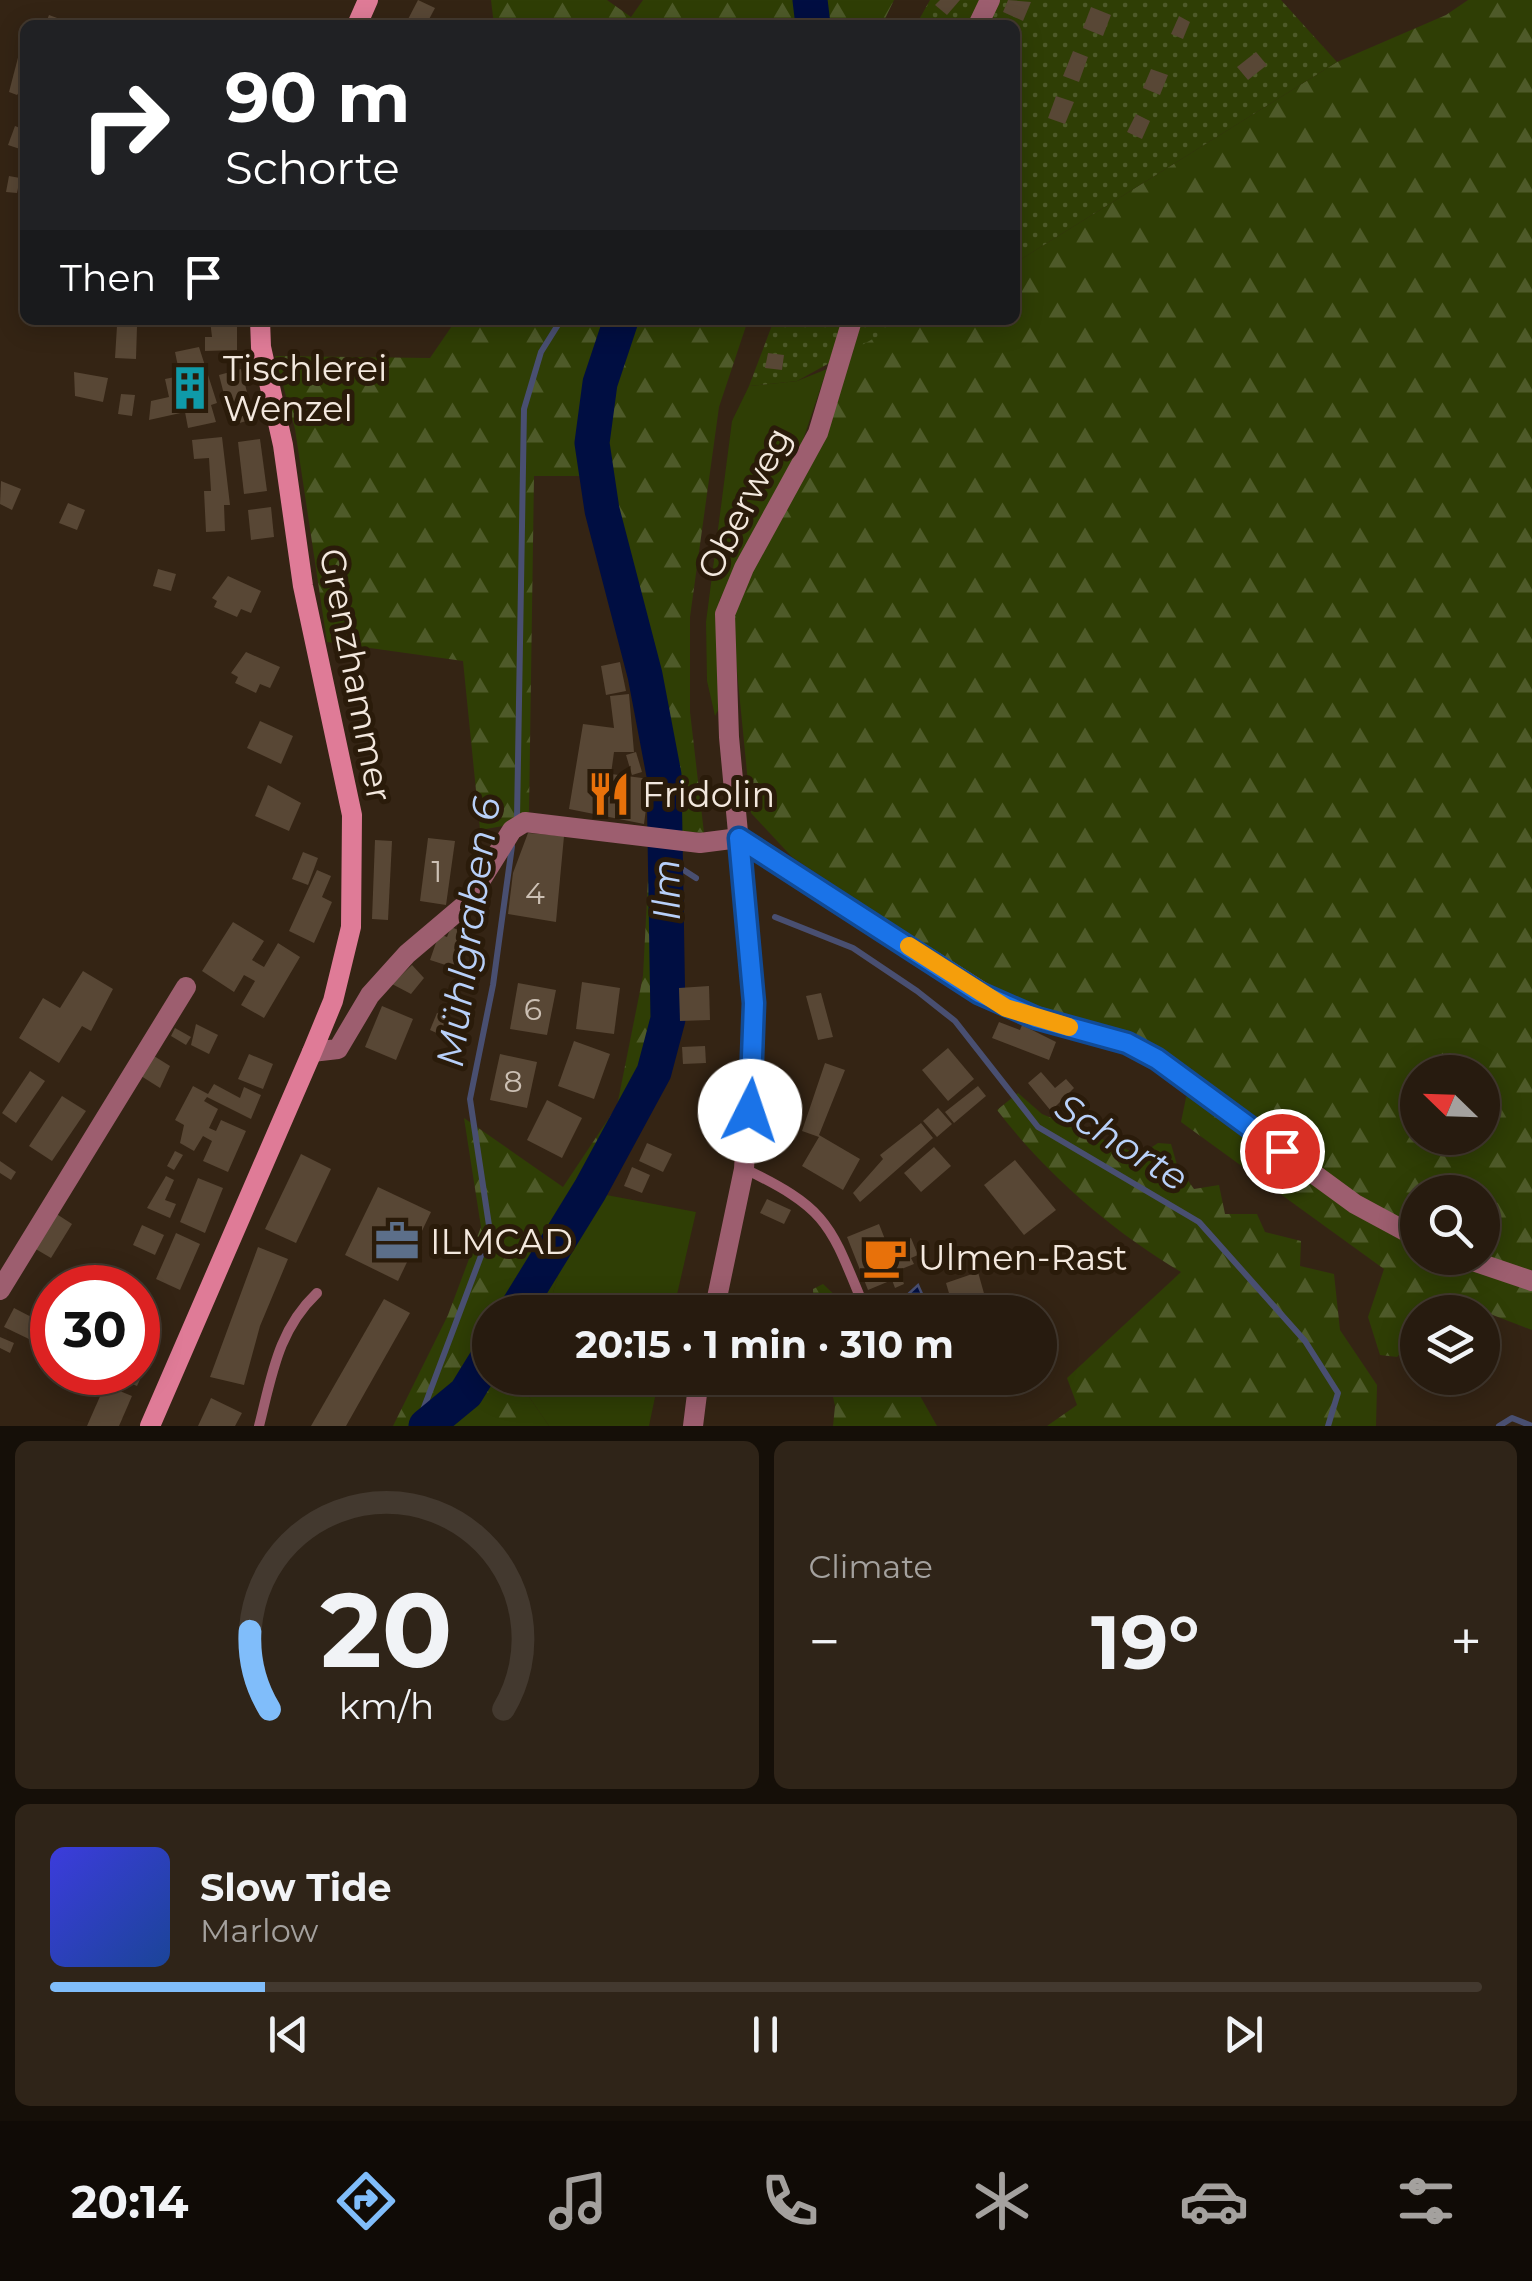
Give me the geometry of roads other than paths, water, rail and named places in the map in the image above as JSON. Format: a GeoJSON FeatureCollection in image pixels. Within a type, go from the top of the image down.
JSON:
{"type":"FeatureCollection","features":[{"type":"Feature","properties":{"kind":"main road","name":"Grenzhammer"},"geometry":{"type":"LineString","coordinates":[[150,1426],[255,1176],[312,1052],[337,988],[351,927],[352,815],[302,586],[283,445],[261,325]]}},
{"type":"Feature","properties":{"kind":"street","name":"Oberweg"},"geometry":{"type":"LineString","coordinates":[[718,1295],[744,1169],[754,1003],[724,674],[725,614],[744,568],[818,432],[850,325]]}},
{"type":"Feature","properties":{"kind":"street"},"geometry":{"type":"LineString","coordinates":[[312,1052],[338,1049],[389,974],[466,904],[518,826],[700,842],[739,838],[979,993],[1036,1018],[1127,1043],[1157,1059],[1355,1204],[1400,1228]]}},
{"type":"Feature","properties":{"kind":"street"},"geometry":{"type":"LineString","coordinates":[[0,1290],[186,987]]}},
{"type":"Feature","properties":{"kind":"street"},"geometry":{"type":"LineString","coordinates":[[1500,1270],[1532,1281]]}},
{"type":"Feature","properties":{"kind":"street"},"geometry":{"type":"LineString","coordinates":[[693,1426],[697,1395]]}},
{"type":"Feature","properties":{"kind":"lane"},"geometry":{"type":"LineString","coordinates":[[744,1169],[785,1188],[825,1219],[859,1295]]}},
{"type":"Feature","properties":{"kind":"lane"},"geometry":{"type":"LineString","coordinates":[[259,1426],[282,1335],[317,1293]]}},
{"type":"Feature","properties":{"kind":"waterway","name":"Ilm"},"geometry":{"type":"LineString","coordinates":[[810,0],[812,20]]}},
{"type":"Feature","properties":{"kind":"waterway","name":"Mühlgraben 6"},"geometry":{"type":"LineString","coordinates":[[517,819],[524,409],[541,352],[558,325]]}},
{"type":"Feature","properties":{"kind":"waterway","name":"Ilm"},"geometry":{"type":"LineString","coordinates":[[525,1295],[590,1190],[654,1072],[668,1019],[664,775],[645,675],[602,510],[592,443],[600,383],[619,325]]}},
{"type":"Feature","properties":{"kind":"waterway","name":"Mühlgraben 6"},"geometry":{"type":"LineString","coordinates":[[417,1426],[490,1232],[470,1099],[493,985],[512,846]]}},
{"type":"Feature","properties":{"kind":"waterway","name":"Schorte"},"geometry":{"type":"LineString","coordinates":[[665,858],[696,878]]}},
{"type":"Feature","properties":{"kind":"waterway","name":"Schorte"},"geometry":{"type":"LineString","coordinates":[[775,917],[853,948],[917,991],[955,1021],[1038,1127],[1199,1222],[1305,1341],[1338,1393],[1328,1426]]}},
{"type":"Feature","properties":{"kind":"waterway","name":"Ilm"},"geometry":{"type":"LineString","coordinates":[[426,1426],[466,1393],[472,1383]]}},
{"type":"Feature","properties":{"kind":"waterway"},"geometry":{"type":"LineString","coordinates":[[1499,1426],[1512,1418],[1532,1426]]}},
{"type":"Feature","properties":{"kind":"place","name":"Tischlerei Wenzel"},"geometry":{"type":"Point","coordinates":[190,388]}},
{"type":"Feature","properties":{"kind":"place","name":"Fridolin"},"geometry":{"type":"Point","coordinates":[609,794]}},
{"type":"Feature","properties":{"kind":"place","name":"ILMCAD"},"geometry":{"type":"Point","coordinates":[397,1241]}},
{"type":"Feature","properties":{"kind":"place","name":"Ulmen-Rast"},"geometry":{"type":"Point","coordinates":[885,1257]}}]}
